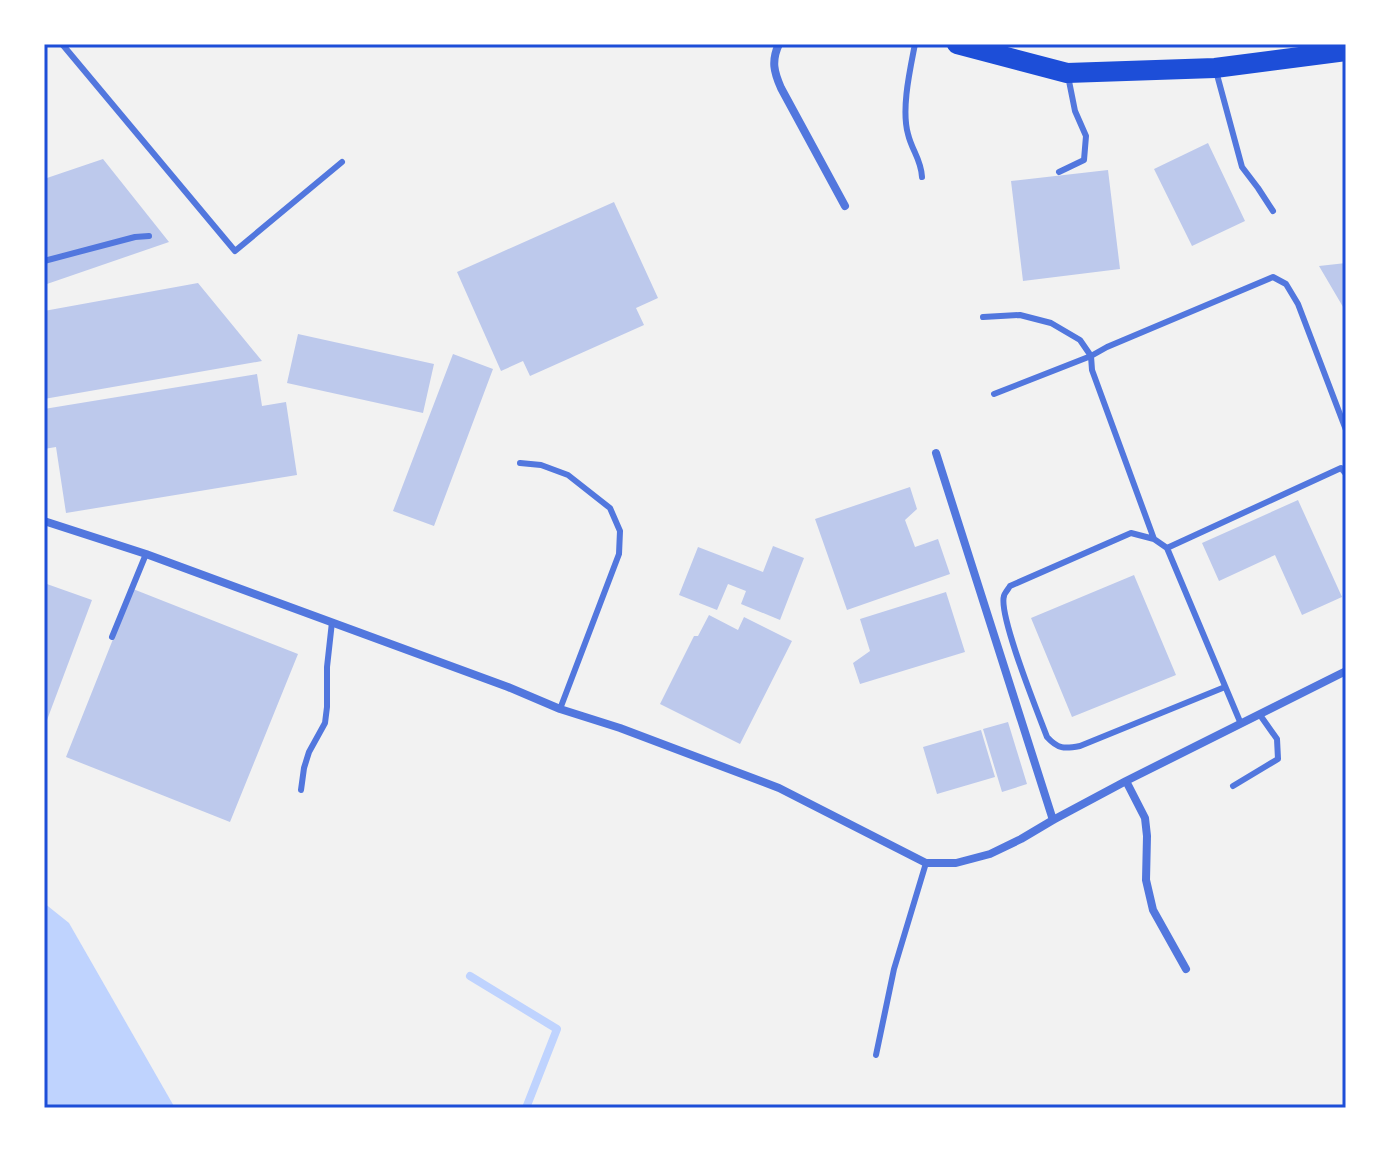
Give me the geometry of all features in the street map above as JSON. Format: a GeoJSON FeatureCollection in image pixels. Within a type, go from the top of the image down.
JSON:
{"type":"FeatureCollection","features":[{"type":"Feature","properties":{"kind":"main road"},"geometry":{"type":"LineString","coordinates":[[957,44],[1067,73],[1215,68],[1346,51]]}},
{"type":"Feature","properties":{"kind":"street"},"geometry":{"type":"LineString","coordinates":[[779,44],[774,55],[773,71],[845,206]]}},
{"type":"Feature","properties":{"kind":"street"},"geometry":{"type":"LineString","coordinates":[[936,453],[1053,820]]}},
{"type":"Feature","properties":{"kind":"street"},"geometry":{"type":"LineString","coordinates":[[44,521],[146,554],[560,709],[703,758],[779,788],[926,863],[956,863],[975,859],[1021,839],[1126,781],[1346,671]]}},
{"type":"Feature","properties":{"kind":"street"},"geometry":{"type":"LineString","coordinates":[[1126,781],[1145,818],[1146,880],[1153,910],[1186,969]]}},
{"type":"Feature","properties":{"kind":"lane"},"geometry":{"type":"LineString","coordinates":[[62,44],[235,251],[342,162]]}},
{"type":"Feature","properties":{"kind":"lane"},"geometry":{"type":"LineString","coordinates":[[915,44],[906,93],[907,133],[921,165],[922,177]]}},
{"type":"Feature","properties":{"kind":"lane"},"geometry":{"type":"LineString","coordinates":[[1215,68],[1242,167],[1273,211]]}},
{"type":"Feature","properties":{"kind":"lane"},"geometry":{"type":"LineString","coordinates":[[1059,172],[1084,160],[1086,136],[1075,111],[1067,73]]}},
{"type":"Feature","properties":{"kind":"lane"},"geometry":{"type":"LineString","coordinates":[[44,261],[149,236]]}},
{"type":"Feature","properties":{"kind":"lane"},"geometry":{"type":"LineString","coordinates":[[994,394],[1091,356],[1273,277],[1286,284],[1298,304],[1346,430]]}},
{"type":"Feature","properties":{"kind":"lane"},"geometry":{"type":"LineString","coordinates":[[983,317],[1020,315],[1051,323],[1080,340],[1091,356],[1092,370],[1154,539]]}},
{"type":"Feature","properties":{"kind":"lane"},"geometry":{"type":"LineString","coordinates":[[520,463],[541,465],[568,475],[610,508],[620,531],[619,554],[560,709]]}},
{"type":"Feature","properties":{"kind":"lane"},"geometry":{"type":"LineString","coordinates":[[1167,548],[1344,469]]}},
{"type":"Feature","properties":{"kind":"lane"},"geometry":{"type":"LineString","coordinates":[[1225,687],[1080,746],[1065,749],[1053,744],[1047,737],[1007,625],[1004,595],[1010,586],[1131,533],[1154,539],[1167,548],[1241,724]]}},
{"type":"Feature","properties":{"kind":"lane"},"geometry":{"type":"LineString","coordinates":[[112,637],[146,554]]}},
{"type":"Feature","properties":{"kind":"lane"},"geometry":{"type":"LineString","coordinates":[[301,790],[309,752],[325,723],[332,622]]}},
{"type":"Feature","properties":{"kind":"lane"},"geometry":{"type":"LineString","coordinates":[[1233,786],[1278,759],[1277,739],[1260,715]]}},
{"type":"Feature","properties":{"kind":"lane"},"geometry":{"type":"LineString","coordinates":[[876,1055],[894,969],[926,863]]}},
{"type":"Feature","properties":{"kind":"water"},"geometry":{"type":"Polygon","coordinates":[[[44,903],[69,923],[175,1108],[44,1108],[44,903]]]}},
{"type":"Feature","properties":{"kind":"building"},"geometry":{"type":"Polygon","coordinates":[[[1208,143],[1245,221],[1192,246],[1154,169],[1208,143]]]}},
{"type":"Feature","properties":{"kind":"building"},"geometry":{"type":"Polygon","coordinates":[[[103,159],[169,242],[44,285],[44,179],[103,159]]]}},
{"type":"Feature","properties":{"kind":"building"},"geometry":{"type":"Polygon","coordinates":[[[1108,170],[1120,269],[1023,281],[1011,181],[1108,170]]]}},
{"type":"Feature","properties":{"kind":"building"},"geometry":{"type":"Polygon","coordinates":[[[614,202],[658,298],[636,308],[644,325],[530,376],[523,361],[501,371],[457,272],[614,202]]]}},
{"type":"Feature","properties":{"kind":"building"},"geometry":{"type":"Polygon","coordinates":[[[1346,263],[1346,312],[1319,266],[1346,263]]]}},
{"type":"Feature","properties":{"kind":"building"},"geometry":{"type":"Polygon","coordinates":[[[198,283],[262,361],[44,399],[44,311],[198,283]]]}},
{"type":"Feature","properties":{"kind":"building"},"geometry":{"type":"Polygon","coordinates":[[[298,334],[434,364],[423,413],[287,383],[298,334]]]}},
{"type":"Feature","properties":{"kind":"building"},"geometry":{"type":"Polygon","coordinates":[[[453,354],[493,369],[434,526],[393,511],[453,354]]]}},
{"type":"Feature","properties":{"kind":"building"},"geometry":{"type":"Polygon","coordinates":[[[257,374],[262,406],[286,402],[297,475],[66,513],[56,447],[44,449],[44,409],[257,374]]]}},
{"type":"Feature","properties":{"kind":"building"},"geometry":{"type":"Polygon","coordinates":[[[910,487],[917,509],[905,520],[915,547],[938,539],[950,574],[847,610],[815,519],[910,487]]]}},
{"type":"Feature","properties":{"kind":"building"},"geometry":{"type":"Polygon","coordinates":[[[1298,500],[1342,597],[1302,615],[1275,555],[1219,581],[1202,543],[1298,500]]]}},
{"type":"Feature","properties":{"kind":"building"},"geometry":{"type":"Polygon","coordinates":[[[773,546],[804,558],[780,620],[741,604],[746,591],[728,584],[717,610],[679,595],[698,547],[763,572],[773,546]]]}},
{"type":"Feature","properties":{"kind":"building"},"geometry":{"type":"Polygon","coordinates":[[[1134,575],[1176,675],[1072,717],[1031,618],[1134,575]]]}},
{"type":"Feature","properties":{"kind":"building"},"geometry":{"type":"Polygon","coordinates":[[[44,583],[92,600],[44,728],[44,583]]]}},
{"type":"Feature","properties":{"kind":"building"},"geometry":{"type":"Polygon","coordinates":[[[133,589],[298,654],[230,822],[66,757],[133,589]]]}},
{"type":"Feature","properties":{"kind":"building"},"geometry":{"type":"Polygon","coordinates":[[[946,592],[965,652],[860,684],[853,663],[870,651],[860,619],[946,592]]]}},
{"type":"Feature","properties":{"kind":"building"},"geometry":{"type":"Polygon","coordinates":[[[709,615],[738,630],[744,617],[792,641],[740,744],[660,704],[694,636],[698,636],[709,615]]]}},
{"type":"Feature","properties":{"kind":"building"},"geometry":{"type":"Polygon","coordinates":[[[1008,722],[1027,784],[1002,792],[983,729],[1008,722]]]}},
{"type":"Feature","properties":{"kind":"building"},"geometry":{"type":"Polygon","coordinates":[[[981,730],[995,777],[937,794],[923,747],[981,730]]]}},
{"type":"Feature","properties":{"kind":"waterway"},"geometry":{"type":"LineString","coordinates":[[470,976],[557,1029],[526,1108]]}}]}
